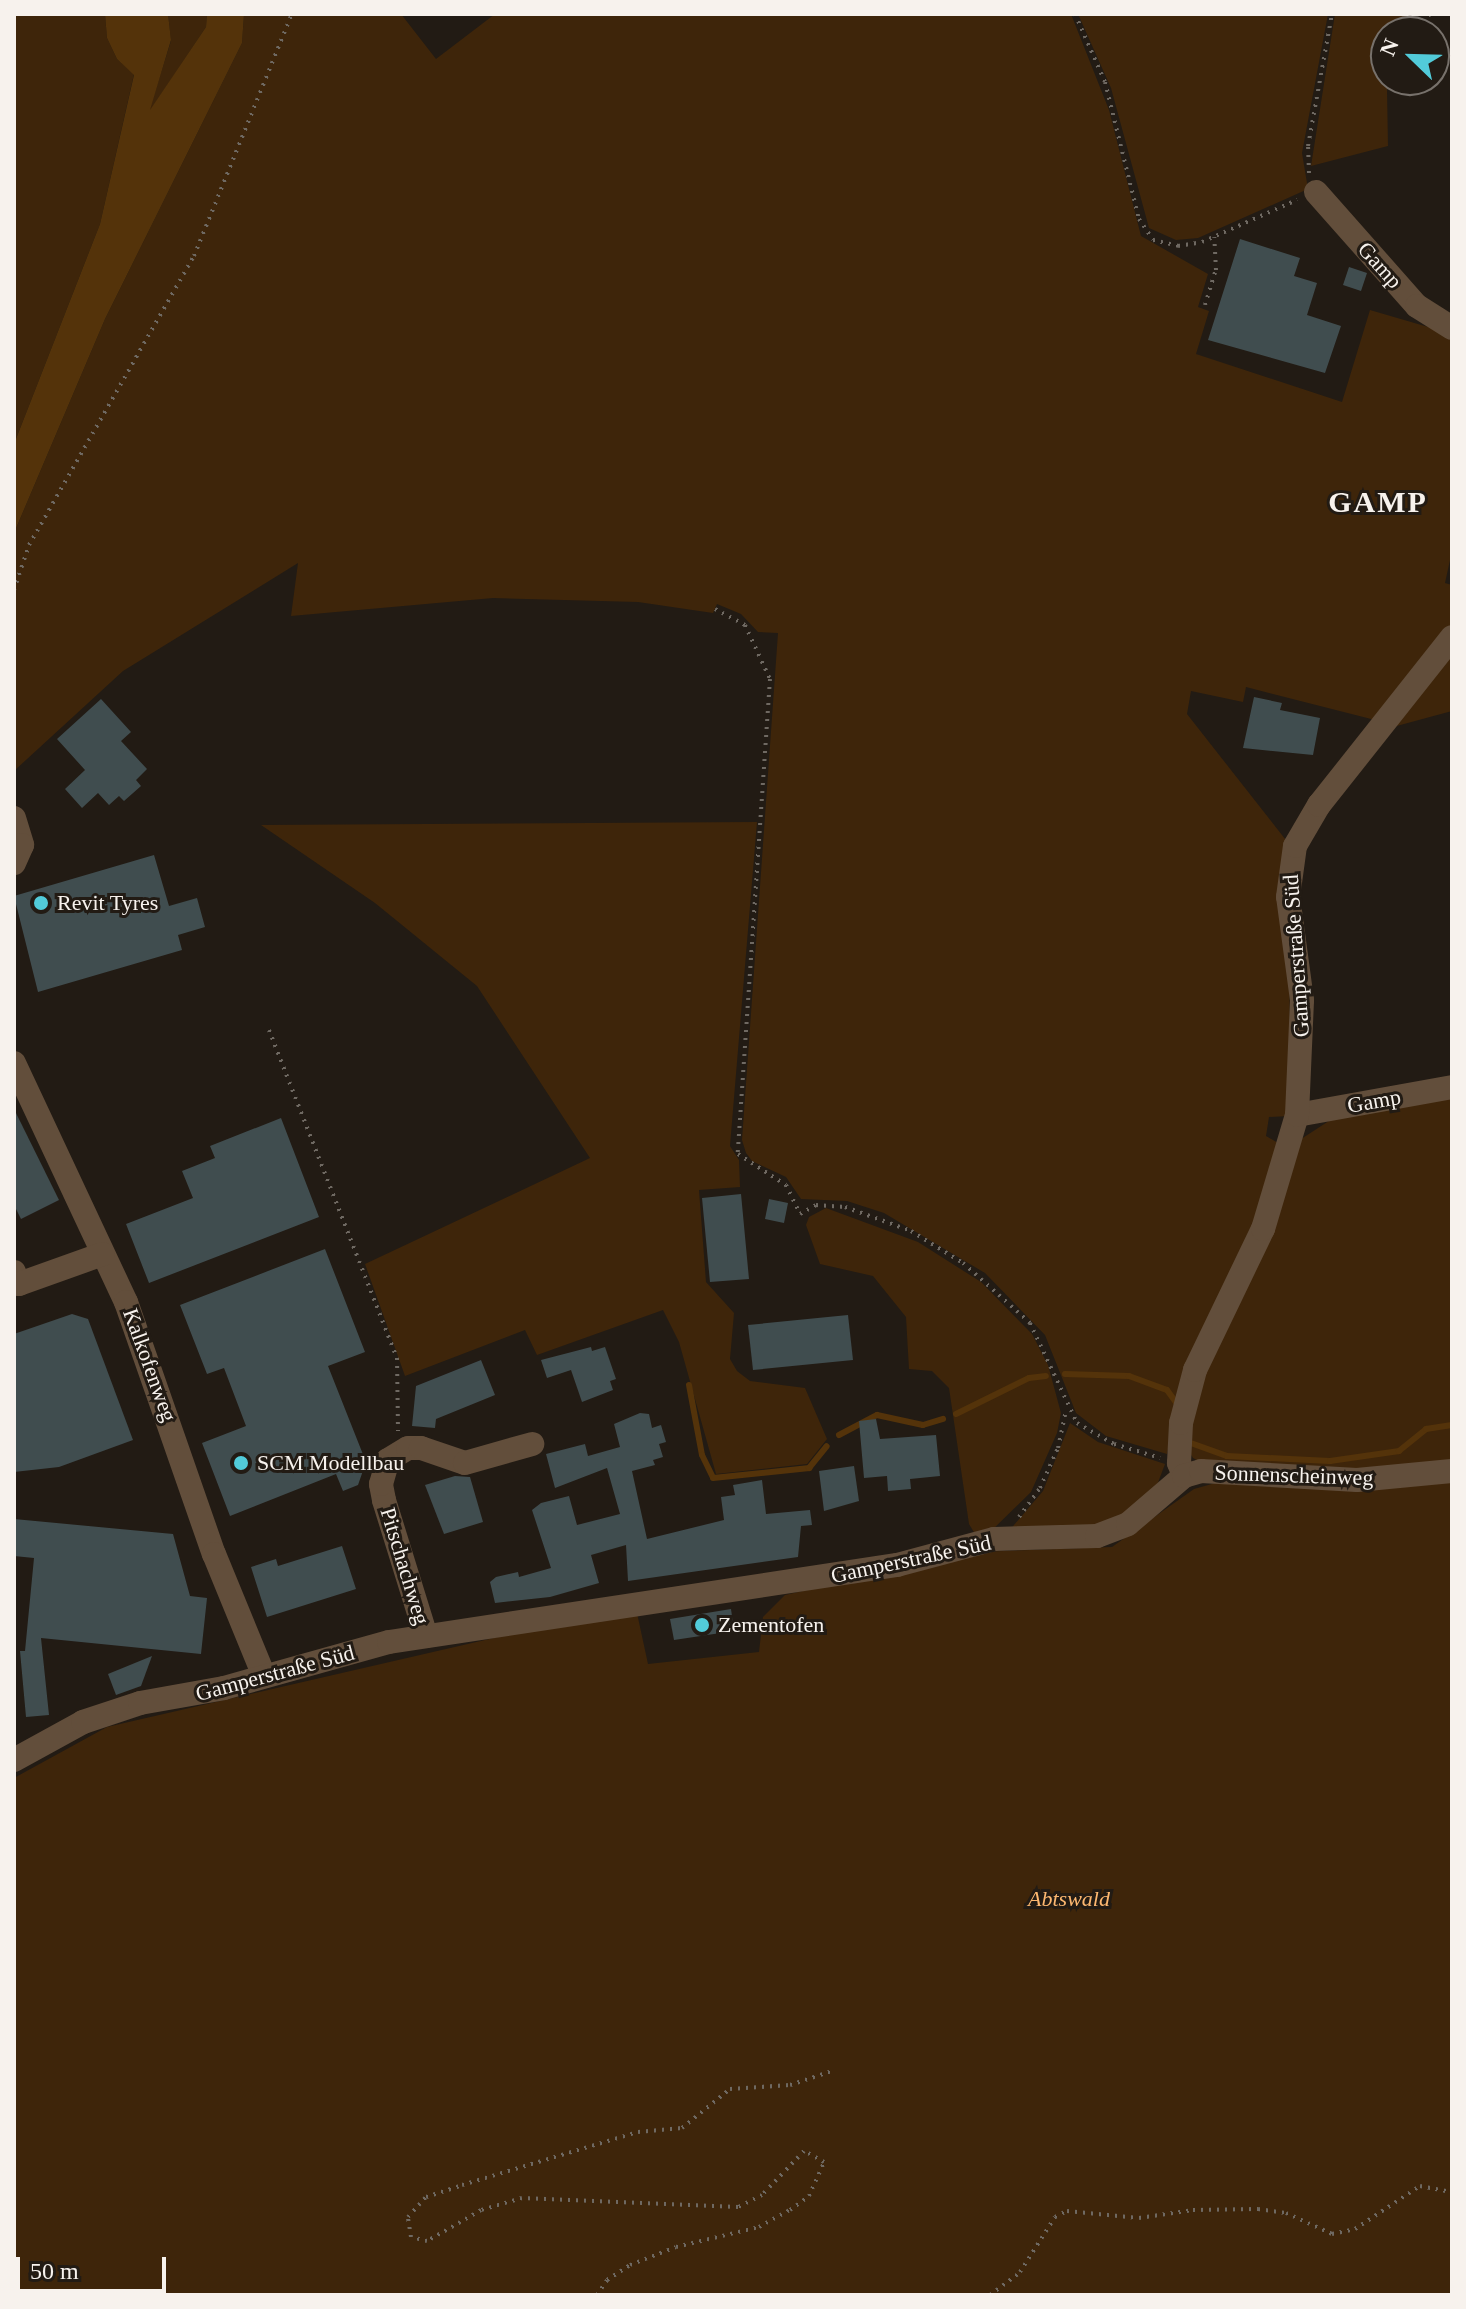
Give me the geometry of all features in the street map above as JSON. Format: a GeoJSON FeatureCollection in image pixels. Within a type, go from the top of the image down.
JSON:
{"type":"FeatureCollection","features":[{"type":"Feature","properties":{"kind":"street","name":"Gamp"},"geometry":{"type":"LineString","coordinates":[[1316,192],[1417,306],[1452,328]]}},
{"type":"Feature","properties":{"kind":"street","name":"Gamperstraße Süd"},"geometry":{"type":"LineString","coordinates":[[14,1760],[83,1722],[140,1703],[426,1636],[886,1567],[994,1539],[1080,1539],[1111,1533],[1141,1515],[1182,1470],[1181,1423],[1195,1370],[1263,1229],[1297,1115],[1302,1000],[1288,897],[1295,846],[1319,805],[1452,637]]}},
{"type":"Feature","properties":{"kind":"street"},"geometry":{"type":"LineString","coordinates":[[14,818],[22,845],[14,863]]}},
{"type":"Feature","properties":{"kind":"street","name":"Kalkofenweg"},"geometry":{"type":"LineString","coordinates":[[14,1063],[126,1302],[214,1554],[264,1676]]}},
{"type":"Feature","properties":{"kind":"street","name":"Gamp"},"geometry":{"type":"LineString","coordinates":[[1297,1115],[1452,1087]]}},
{"type":"Feature","properties":{"kind":"street"},"geometry":{"type":"LineString","coordinates":[[14,1272],[19,1284],[103,1254]]}},
{"type":"Feature","properties":{"kind":"street"},"geometry":{"type":"LineString","coordinates":[[397,1453],[421,1448],[465,1463],[532,1444]]}},
{"type":"Feature","properties":{"kind":"street","name":"Pitschachweg"},"geometry":{"type":"LineString","coordinates":[[397,1453],[388,1460],[381,1484],[426,1636]]}},
{"type":"Feature","properties":{"kind":"street","name":"Sonnenscheinweg"},"geometry":{"type":"LineString","coordinates":[[1182,1470],[1357,1480],[1452,1471]]}},
{"type":"Feature","properties":{"kind":"path"},"geometry":{"type":"LineString","coordinates":[[14,590],[29,545],[194,256],[292,14]]}},
{"type":"Feature","properties":{"kind":"path"},"geometry":{"type":"LineString","coordinates":[[1075,14],[1105,82],[1146,235],[1178,246],[1214,237],[1316,192],[1308,171],[1308,146],[1332,14]]}},
{"type":"Feature","properties":{"kind":"path"},"geometry":{"type":"LineString","coordinates":[[1205,305],[1216,270],[1214,237]]}},
{"type":"Feature","properties":{"kind":"path"},"geometry":{"type":"LineString","coordinates":[[715,609],[745,625],[770,679],[734,1144],[738,1154],[786,1185],[800,1214],[816,1205],[845,1207],[911,1231],[999,1291],[1045,1347],[1066,1408],[1096,1436],[1182,1470]]}},
{"type":"Feature","properties":{"kind":"path"},"geometry":{"type":"LineString","coordinates":[[269,1030],[397,1358],[397,1453]]}},
{"type":"Feature","properties":{"kind":"path"},"geometry":{"type":"LineString","coordinates":[[994,1539],[1025,1512],[1040,1488],[1058,1448],[1066,1408]]}},
{"type":"Feature","properties":{"kind":"path"},"geometry":{"type":"LineString","coordinates":[[597,2295],[607,2280],[630,2265],[676,2247],[759,2227],[790,2210],[809,2196],[824,2162],[804,2151],[762,2195],[738,2207],[522,2198],[481,2210],[427,2241],[411,2237],[408,2217],[426,2197],[462,2185],[638,2132],[682,2128],[730,2089],[790,2085],[832,2071]]}},
{"type":"Feature","properties":{"kind":"path"},"geometry":{"type":"LineString","coordinates":[[990,2295],[1020,2272],[1055,2217],[1067,2211],[1139,2218],[1193,2210],[1258,2209],[1286,2213],[1332,2234],[1355,2229],[1420,2186],[1452,2192]]}},
{"type":"Feature","properties":{"kind":"green space"},"geometry":{"type":"Polygon","coordinates":[[[14,14],[105,14],[107,38],[117,59],[134,74],[100,224],[14,444],[14,14]]]}},
{"type":"Feature","properties":{"kind":"green space"},"geometry":{"type":"Polygon","coordinates":[[[168,14],[207,14],[206,27],[148,114],[171,41],[168,14]]]}},
{"type":"Feature","properties":{"kind":"green space"},"geometry":{"type":"Polygon","coordinates":[[[244,14],[401,14],[436,59],[495,14],[1071,14],[1109,110],[1141,236],[1208,274],[1198,307],[1209,311],[1196,354],[1342,402],[1370,310],[1452,334],[1452,551],[1445,583],[1452,585],[1452,628],[1379,721],[1246,687],[1243,702],[1191,691],[1187,714],[1289,844],[1290,1116],[1269,1117],[1266,1136],[1283,1146],[1264,1208],[1174,1419],[1167,1454],[1106,1436],[1076,1413],[1045,1335],[985,1273],[884,1213],[847,1201],[801,1199],[786,1177],[752,1161],[746,1153],[742,1140],[778,633],[758,632],[741,614],[717,604],[713,613],[638,602],[493,598],[291,616],[298,563],[123,671],[14,771],[14,533],[105,319],[242,43],[244,14]]]}},
{"type":"Feature","properties":{"kind":"green space"},"geometry":{"type":"Polygon","coordinates":[[[1078,14],[1328,14],[1302,153],[1308,189],[1198,238],[1176,240],[1149,228],[1111,88],[1078,14]]]}},
{"type":"Feature","properties":{"kind":"green space"},"geometry":{"type":"Polygon","coordinates":[[[1335,14],[1411,14],[1370,16],[1370,96],[1387,96],[1388,146],[1311,166],[1335,14]]]}},
{"type":"Feature","properties":{"kind":"green space"},"geometry":{"type":"Polygon","coordinates":[[[1452,646],[1452,711],[1393,727],[1452,646]]]}},
{"type":"Feature","properties":{"kind":"green space"},"geometry":{"type":"Polygon","coordinates":[[[757,822],[730,1146],[739,1160],[740,1187],[699,1190],[706,1282],[734,1313],[730,1359],[737,1371],[750,1381],[805,1388],[827,1439],[807,1464],[716,1474],[679,1342],[663,1310],[537,1355],[525,1330],[405,1376],[365,1264],[590,1158],[477,986],[375,903],[261,825],[757,822]]]}},
{"type":"Feature","properties":{"kind":"green space"},"geometry":{"type":"Polygon","coordinates":[[[1452,1097],[1452,1465],[1353,1473],[1204,1464],[1193,1458],[1186,1447],[1191,1399],[1295,1143],[1335,1117],[1452,1097]]]}},
{"type":"Feature","properties":{"kind":"green space"},"geometry":{"type":"Polygon","coordinates":[[[826,1208],[918,1242],[981,1282],[1032,1334],[1048,1365],[1061,1413],[1057,1433],[1031,1492],[986,1536],[975,1534],[969,1524],[949,1388],[932,1371],[909,1369],[906,1317],[873,1276],[820,1264],[806,1225],[809,1217],[826,1208]]]}},
{"type":"Feature","properties":{"kind":"green space"},"geometry":{"type":"Polygon","coordinates":[[[1070,1423],[1098,1442],[1165,1464],[1156,1488],[1118,1524],[1008,1532],[1043,1491],[1070,1423]]]}},
{"type":"Feature","properties":{"kind":"green space","name":"Abtswald"},"geometry":{"type":"Polygon","coordinates":[[[1233,1478],[1452,1478],[1452,2295],[14,2295],[14,1778],[107,1727],[568,1621],[637,1613],[648,1664],[759,1652],[763,1617],[785,1595],[976,1552],[1112,1547],[1194,1489],[1233,1478]]]}},
{"type":"Feature","properties":{"kind":"shaded area"},"geometry":{"type":"Polygon","coordinates":[[[105,14],[168,14],[171,40],[150,110],[206,27],[207,14],[244,14],[242,43],[105,319],[14,533],[14,444],[100,224],[134,75],[117,59],[107,38],[105,14]]]}},
{"type":"Feature","properties":{"kind":"building"},"geometry":{"type":"Polygon","coordinates":[[[1240,239],[1300,258],[1294,276],[1317,283],[1307,315],[1341,326],[1325,373],[1208,340],[1240,239]]]}},
{"type":"Feature","properties":{"kind":"building"},"geometry":{"type":"Polygon","coordinates":[[[1349,267],[1367,273],[1361,291],[1343,285],[1349,267]]]}},
{"type":"Feature","properties":{"kind":"building"},"geometry":{"type":"Polygon","coordinates":[[[1254,697],[1282,703],[1280,710],[1320,718],[1313,755],[1243,748],[1254,697]]]}},
{"type":"Feature","properties":{"kind":"building"},"geometry":{"type":"Polygon","coordinates":[[[101,699],[131,732],[121,741],[147,769],[136,780],[141,786],[124,801],[119,796],[109,805],[98,793],[82,808],[65,789],[85,770],[57,739],[101,699]]]}},
{"type":"Feature","properties":{"kind":"building"},"geometry":{"type":"Polygon","coordinates":[[[154,855],[169,906],[197,898],[205,927],[178,935],[182,950],[38,992],[14,896],[154,855]]]}},
{"type":"Feature","properties":{"kind":"building"},"geometry":{"type":"Polygon","coordinates":[[[14,1109],[59,1200],[21,1219],[14,1205],[14,1109]]]}},
{"type":"Feature","properties":{"kind":"building"},"geometry":{"type":"Polygon","coordinates":[[[281,1118],[319,1217],[149,1283],[126,1224],[193,1198],[182,1171],[215,1158],[210,1146],[281,1118]]]}},
{"type":"Feature","properties":{"kind":"building"},"geometry":{"type":"Polygon","coordinates":[[[741,1194],[749,1279],[710,1282],[702,1198],[741,1194]]]}},
{"type":"Feature","properties":{"kind":"building"},"geometry":{"type":"Polygon","coordinates":[[[769,1199],[788,1203],[784,1223],[765,1219],[769,1199]]]}},
{"type":"Feature","properties":{"kind":"building"},"geometry":{"type":"Polygon","coordinates":[[[325,1249],[365,1352],[328,1366],[366,1462],[358,1485],[343,1491],[336,1474],[230,1516],[202,1443],[246,1426],[224,1368],[207,1374],[180,1305],[325,1249]]]}},
{"type":"Feature","properties":{"kind":"building"},"geometry":{"type":"Polygon","coordinates":[[[72,1314],[88,1319],[133,1440],[59,1467],[14,1472],[14,1334],[72,1314]]]}},
{"type":"Feature","properties":{"kind":"building"},"geometry":{"type":"Polygon","coordinates":[[[848,1315],[853,1360],[753,1370],[748,1325],[848,1315]]]}},
{"type":"Feature","properties":{"kind":"building"},"geometry":{"type":"Polygon","coordinates":[[[591,1347],[592,1351],[605,1347],[616,1379],[610,1381],[613,1390],[582,1402],[571,1370],[547,1378],[541,1360],[591,1347]]]}},
{"type":"Feature","properties":{"kind":"building"},"geometry":{"type":"Polygon","coordinates":[[[481,1360],[495,1395],[436,1419],[435,1428],[412,1426],[416,1386],[481,1360]]]}},
{"type":"Feature","properties":{"kind":"building"},"geometry":{"type":"Polygon","coordinates":[[[640,1413],[649,1414],[652,1428],[661,1425],[666,1442],[659,1444],[663,1457],[653,1460],[655,1465],[632,1471],[647,1539],[724,1520],[721,1497],[735,1495],[733,1485],[762,1480],[766,1514],[810,1510],[812,1525],[801,1526],[798,1557],[628,1581],[626,1545],[591,1555],[599,1583],[550,1597],[495,1603],[490,1582],[496,1577],[518,1572],[519,1577],[551,1568],[532,1510],[541,1503],[569,1496],[577,1525],[620,1514],[607,1468],[555,1488],[546,1454],[585,1444],[588,1456],[620,1447],[614,1424],[640,1413]]]}},
{"type":"Feature","properties":{"kind":"building"},"geometry":{"type":"Polygon","coordinates":[[[876,1419],[880,1439],[936,1435],[940,1476],[910,1479],[911,1489],[888,1491],[887,1476],[864,1478],[859,1421],[876,1419]]]}},
{"type":"Feature","properties":{"kind":"building"},"geometry":{"type":"Polygon","coordinates":[[[854,1466],[859,1501],[824,1511],[819,1471],[854,1466]]]}},
{"type":"Feature","properties":{"kind":"building"},"geometry":{"type":"Polygon","coordinates":[[[455,1476],[470,1477],[483,1522],[444,1534],[425,1485],[455,1476]]]}},
{"type":"Feature","properties":{"kind":"building"},"geometry":{"type":"Polygon","coordinates":[[[14,1519],[173,1534],[190,1596],[207,1598],[201,1654],[41,1638],[49,1715],[26,1717],[20,1651],[25,1651],[34,1558],[14,1556],[14,1519]]]}},
{"type":"Feature","properties":{"kind":"building"},"geometry":{"type":"Polygon","coordinates":[[[342,1546],[356,1589],[267,1617],[251,1567],[276,1559],[278,1566],[342,1546]]]}},
{"type":"Feature","properties":{"kind":"building","name":"Zementofen"},"geometry":{"type":"Polygon","coordinates":[[[731,1609],[734,1631],[674,1640],[670,1619],[731,1609]]]}},
{"type":"Feature","properties":{"kind":"building"},"geometry":{"type":"Polygon","coordinates":[[[152,1656],[141,1686],[116,1695],[108,1674],[152,1656]]]}},
{"type":"Feature","properties":{"kind":"waterway"},"geometry":{"type":"LineString","coordinates":[[1065,1374],[1129,1376],[1167,1390],[1177,1404]]}},
{"type":"Feature","properties":{"kind":"waterway"},"geometry":{"type":"LineString","coordinates":[[956,1414],[1029,1378],[1046,1376]]}},
{"type":"Feature","properties":{"kind":"waterway"},"geometry":{"type":"LineString","coordinates":[[689,1385],[702,1455],[713,1478],[809,1468],[827,1446]]}},
{"type":"Feature","properties":{"kind":"waterway"},"geometry":{"type":"LineString","coordinates":[[839,1435],[877,1415],[923,1425],[943,1419]]}},
{"type":"Feature","properties":{"kind":"waterway"},"geometry":{"type":"LineString","coordinates":[[1188,1442],[1227,1456],[1330,1461],[1399,1451],[1426,1429],[1452,1425]]}},
{"type":"Feature","properties":{"kind":"place","name":"Revit Tyres"},"geometry":{"type":"Point","coordinates":[41,903]}},
{"type":"Feature","properties":{"kind":"place","name":"SCM Modellbau"},"geometry":{"type":"Point","coordinates":[241,1463]}},
{"type":"Feature","properties":{"kind":"place","name":"Zementofen"},"geometry":{"type":"Point","coordinates":[702,1625]}},
{"type":"Feature","properties":{"kind":"district","name":"GAMP"},"geometry":{"type":"Point","coordinates":[1378,502]}}]}
